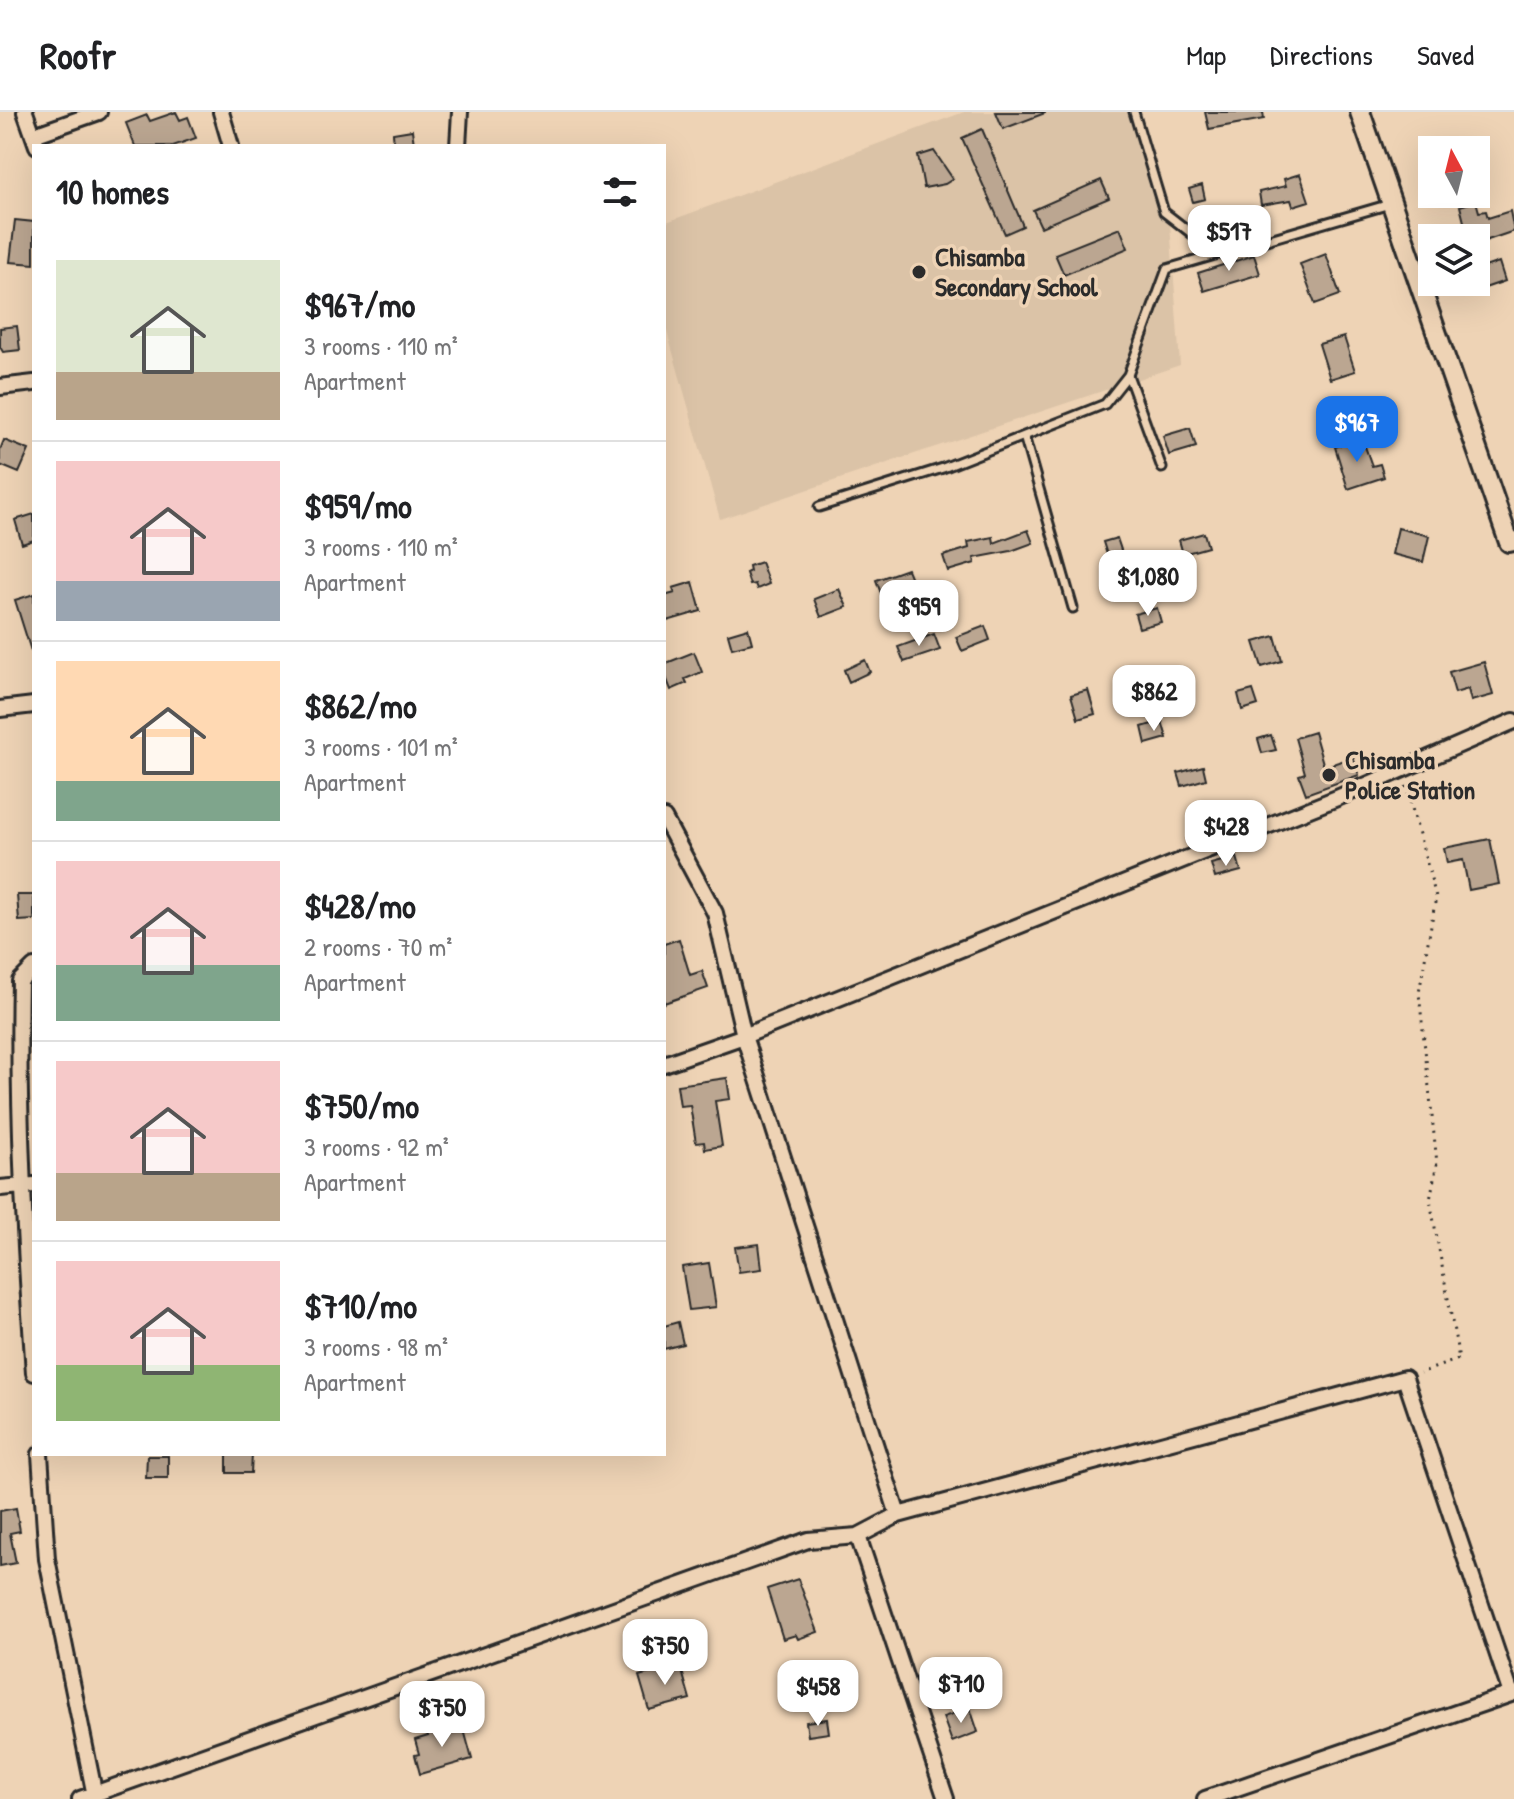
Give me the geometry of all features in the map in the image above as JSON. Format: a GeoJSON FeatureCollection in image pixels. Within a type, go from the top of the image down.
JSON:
{"type":"FeatureCollection","features":[{"type":"Feature","properties":{"kind":"main road"},"geometry":{"type":"LineString","coordinates":[[1360,112],[1512,546]]}},
{"type":"Feature","properties":{"kind":"street"},"geometry":{"type":"LineString","coordinates":[[25,112],[36,140],[99,112]]}},
{"type":"Feature","properties":{"kind":"street"},"geometry":{"type":"LineString","coordinates":[[221,112],[230,144]]}},
{"type":"Feature","properties":{"kind":"street"},"geometry":{"type":"LineString","coordinates":[[458,144],[460,112]]}},
{"type":"Feature","properties":{"kind":"street"},"geometry":{"type":"LineString","coordinates":[[0,387],[32,383]]}},
{"type":"Feature","properties":{"kind":"street"},"geometry":{"type":"LineString","coordinates":[[0,709],[32,705]]}},
{"type":"Feature","properties":{"kind":"street"},"geometry":{"type":"LineString","coordinates":[[666,1063],[744,1036],[1401,771],[1514,721]]}},
{"type":"Feature","properties":{"kind":"street"},"geometry":{"type":"LineString","coordinates":[[666,822],[715,913],[744,1036],[898,1515]]}},
{"type":"Feature","properties":{"kind":"street"},"geometry":{"type":"LineString","coordinates":[[32,969],[20,981],[27,1068],[32,1311]]}},
{"type":"Feature","properties":{"kind":"street"},"geometry":{"type":"LineString","coordinates":[[0,1188],[28,1186]]}},
{"type":"Feature","properties":{"kind":"street"},"geometry":{"type":"LineString","coordinates":[[40,1456],[47,1559],[88,1797],[808,1540],[858,1536],[898,1515],[1405,1378],[1512,1694],[1205,1799]]}},
{"type":"Feature","properties":{"kind":"street"},"geometry":{"type":"LineString","coordinates":[[858,1536],[946,1799]]}},
{"type":"Feature","properties":{"kind":"lane"},"geometry":{"type":"LineString","coordinates":[[1134,112],[1164,212],[1218,254]]}},
{"type":"Feature","properties":{"kind":"lane"},"geometry":{"type":"LineString","coordinates":[[819,507],[943,468],[1105,404],[1128,375],[1167,269],[1392,204]]}},
{"type":"Feature","properties":{"kind":"lane"},"geometry":{"type":"LineString","coordinates":[[1128,375],[1162,468]]}},
{"type":"Feature","properties":{"kind":"lane"},"geometry":{"type":"LineString","coordinates":[[1024,436],[1073,608]]}},
{"type":"Feature","properties":{"kind":"path"},"geometry":{"type":"LineString","coordinates":[[1401,771],[1436,897],[1419,993],[1437,1163],[1430,1200],[1459,1359],[1405,1378]]}},
{"type":"Feature","properties":{"kind":"shaded area","name":"Chisamba Secondary School"},"geometry":{"type":"Polygon","coordinates":[[[964,112],[1140,112],[1169,209],[1180,365],[720,519],[666,328],[666,222],[964,112]]]}},
{"type":"Feature","properties":{"kind":"building"},"geometry":{"type":"Polygon","coordinates":[[[176,112],[180,120],[188,117],[196,138],[179,144],[134,144],[126,123],[147,115],[150,121],[176,112]]]}},
{"type":"Feature","properties":{"kind":"building"},"geometry":{"type":"Polygon","coordinates":[[[996,112],[1045,112],[1045,113],[1003,129],[996,112]]]}},
{"type":"Feature","properties":{"kind":"building"},"geometry":{"type":"Polygon","coordinates":[[[1205,112],[1263,112],[1264,119],[1209,129],[1205,112]]]}},
{"type":"Feature","properties":{"kind":"building"},"geometry":{"type":"Polygon","coordinates":[[[982,129],[1023,226],[1005,234],[962,138],[982,129]]]}},
{"type":"Feature","properties":{"kind":"building"},"geometry":{"type":"Polygon","coordinates":[[[412,130],[414,144],[394,144],[393,133],[412,130]]]}},
{"type":"Feature","properties":{"kind":"building"},"geometry":{"type":"Polygon","coordinates":[[[934,151],[953,179],[945,184],[924,188],[918,156],[934,151]]]}},
{"type":"Feature","properties":{"kind":"building"},"geometry":{"type":"Polygon","coordinates":[[[1300,174],[1309,201],[1293,206],[1291,200],[1261,205],[1259,192],[1286,186],[1284,179],[1300,174]]]}},
{"type":"Feature","properties":{"kind":"building"},"geometry":{"type":"Polygon","coordinates":[[[1101,180],[1109,198],[1041,227],[1033,210],[1101,180]]]}},
{"type":"Feature","properties":{"kind":"building"},"geometry":{"type":"Polygon","coordinates":[[[1202,185],[1205,199],[1193,202],[1189,189],[1202,185]]]}},
{"type":"Feature","properties":{"kind":"building"},"geometry":{"type":"Polygon","coordinates":[[[1460,208],[1478,208],[1479,212],[1486,211],[1488,218],[1510,211],[1514,231],[1490,239],[1490,224],[1464,224],[1460,208]]]}},
{"type":"Feature","properties":{"kind":"building"},"geometry":{"type":"Polygon","coordinates":[[[15,220],[32,222],[32,264],[10,262],[15,220]]]}},
{"type":"Feature","properties":{"kind":"building"},"geometry":{"type":"Polygon","coordinates":[[[1120,228],[1128,248],[1064,275],[1055,254],[1120,228]]]}},
{"type":"Feature","properties":{"kind":"building"},"geometry":{"type":"Polygon","coordinates":[[[1326,254],[1340,295],[1315,304],[1300,264],[1326,254]]]}},
{"type":"Feature","properties":{"kind":"building"},"geometry":{"type":"Polygon","coordinates":[[[1254,255],[1260,274],[1204,291],[1198,273],[1254,255]]]}},
{"type":"Feature","properties":{"kind":"building"},"geometry":{"type":"Polygon","coordinates":[[[1499,262],[1505,281],[1490,286],[1490,265],[1499,262]]]}},
{"type":"Feature","properties":{"kind":"building"},"geometry":{"type":"Polygon","coordinates":[[[17,326],[20,350],[3,352],[0,328],[17,326]]]}},
{"type":"Feature","properties":{"kind":"building"},"geometry":{"type":"Polygon","coordinates":[[[1344,337],[1355,371],[1330,379],[1319,344],[1344,337]]]}},
{"type":"Feature","properties":{"kind":"building"},"geometry":{"type":"Polygon","coordinates":[[[1190,428],[1196,447],[1169,455],[1163,436],[1190,428]]]}},
{"type":"Feature","properties":{"kind":"building"},"geometry":{"type":"Polygon","coordinates":[[[1362,438],[1372,466],[1380,464],[1384,477],[1348,489],[1335,447],[1362,438]]]}},
{"type":"Feature","properties":{"kind":"building"},"geometry":{"type":"Polygon","coordinates":[[[4,440],[29,450],[19,473],[0,465],[4,440]]]}},
{"type":"Feature","properties":{"kind":"building"},"geometry":{"type":"Polygon","coordinates":[[[32,515],[32,541],[22,544],[15,520],[32,515]]]}},
{"type":"Feature","properties":{"kind":"building"},"geometry":{"type":"Polygon","coordinates":[[[1398,528],[1429,536],[1423,562],[1392,554],[1398,528]]]}},
{"type":"Feature","properties":{"kind":"building"},"geometry":{"type":"Polygon","coordinates":[[[1028,530],[1033,543],[974,558],[975,563],[948,571],[943,556],[969,548],[968,542],[993,537],[994,543],[1028,530]]]}},
{"type":"Feature","properties":{"kind":"building"},"geometry":{"type":"Polygon","coordinates":[[[1204,533],[1208,547],[1183,554],[1179,540],[1204,533]]]}},
{"type":"Feature","properties":{"kind":"building"},"geometry":{"type":"Polygon","coordinates":[[[1117,538],[1123,556],[1109,561],[1103,542],[1117,538]]]}},
{"type":"Feature","properties":{"kind":"building"},"geometry":{"type":"Polygon","coordinates":[[[761,562],[769,584],[757,589],[755,584],[750,585],[746,573],[750,571],[749,566],[761,562]]]}},
{"type":"Feature","properties":{"kind":"building"},"geometry":{"type":"Polygon","coordinates":[[[907,569],[913,584],[882,596],[876,580],[907,569]]]}},
{"type":"Feature","properties":{"kind":"building"},"geometry":{"type":"Polygon","coordinates":[[[693,582],[701,611],[666,621],[666,595],[675,593],[673,588],[693,582]]]}},
{"type":"Feature","properties":{"kind":"building"},"geometry":{"type":"Polygon","coordinates":[[[839,589],[847,607],[821,617],[814,599],[839,589]]]}},
{"type":"Feature","properties":{"kind":"building"},"geometry":{"type":"Polygon","coordinates":[[[32,595],[32,651],[31,651],[15,600],[32,595]]]}},
{"type":"Feature","properties":{"kind":"building"},"geometry":{"type":"Polygon","coordinates":[[[1157,608],[1161,622],[1139,628],[1135,614],[1157,608]]]}},
{"type":"Feature","properties":{"kind":"building"},"geometry":{"type":"Polygon","coordinates":[[[985,626],[990,640],[962,651],[956,637],[985,626]]]}},
{"type":"Feature","properties":{"kind":"building"},"geometry":{"type":"Polygon","coordinates":[[[748,628],[752,643],[732,648],[728,634],[748,628]]]}},
{"type":"Feature","properties":{"kind":"building"},"geometry":{"type":"Polygon","coordinates":[[[934,634],[940,650],[904,662],[898,647],[934,634]]]}},
{"type":"Feature","properties":{"kind":"building"},"geometry":{"type":"Polygon","coordinates":[[[1275,636],[1282,661],[1262,667],[1254,642],[1275,636]]]}},
{"type":"Feature","properties":{"kind":"building"},"geometry":{"type":"Polygon","coordinates":[[[694,652],[702,672],[685,679],[687,683],[671,690],[666,677],[666,663],[694,652]]]}},
{"type":"Feature","properties":{"kind":"building"},"geometry":{"type":"Polygon","coordinates":[[[865,660],[870,672],[849,682],[844,670],[865,660]]]}},
{"type":"Feature","properties":{"kind":"building"},"geometry":{"type":"Polygon","coordinates":[[[1484,662],[1493,695],[1471,701],[1468,689],[1455,693],[1449,672],[1484,662]]]}},
{"type":"Feature","properties":{"kind":"building"},"geometry":{"type":"Polygon","coordinates":[[[1088,690],[1095,714],[1078,719],[1071,695],[1088,690]]]}},
{"type":"Feature","properties":{"kind":"building"},"geometry":{"type":"Polygon","coordinates":[[[1253,690],[1258,705],[1242,710],[1238,694],[1253,690]]]}},
{"type":"Feature","properties":{"kind":"building"},"geometry":{"type":"Polygon","coordinates":[[[1162,721],[1167,738],[1146,744],[1142,727],[1162,721]]]}},
{"type":"Feature","properties":{"kind":"building","name":"Chisamba Police Station"},"geometry":{"type":"Polygon","coordinates":[[[1314,732],[1324,767],[1353,757],[1359,775],[1306,794],[1299,775],[1305,773],[1295,738],[1314,732]]]}},
{"type":"Feature","properties":{"kind":"building"},"geometry":{"type":"Polygon","coordinates":[[[1271,735],[1276,750],[1262,753],[1258,739],[1271,735]]]}},
{"type":"Feature","properties":{"kind":"building"},"geometry":{"type":"Polygon","coordinates":[[[1203,766],[1206,779],[1182,786],[1178,773],[1203,766]]]}},
{"type":"Feature","properties":{"kind":"building"},"geometry":{"type":"Polygon","coordinates":[[[1490,839],[1499,884],[1469,890],[1463,860],[1447,863],[1444,848],[1490,839]]]}},
{"type":"Feature","properties":{"kind":"building"},"geometry":{"type":"Polygon","coordinates":[[[1237,857],[1241,871],[1215,878],[1211,864],[1237,857]]]}},
{"type":"Feature","properties":{"kind":"building"},"geometry":{"type":"Polygon","coordinates":[[[17,895],[32,895],[32,920],[19,921],[17,895]]]}},
{"type":"Feature","properties":{"kind":"building"},"geometry":{"type":"Polygon","coordinates":[[[679,939],[690,975],[702,971],[708,988],[666,1002],[666,943],[679,939]]]}},
{"type":"Feature","properties":{"kind":"building"},"geometry":{"type":"Polygon","coordinates":[[[727,1078],[730,1099],[715,1101],[722,1146],[705,1149],[704,1142],[696,1143],[690,1105],[680,1106],[677,1085],[727,1078]]]}},
{"type":"Feature","properties":{"kind":"building"},"geometry":{"type":"Polygon","coordinates":[[[759,1244],[762,1269],[739,1272],[735,1247],[759,1244]]]}},
{"type":"Feature","properties":{"kind":"building"},"geometry":{"type":"Polygon","coordinates":[[[709,1263],[716,1307],[689,1310],[682,1267],[709,1263]]]}},
{"type":"Feature","properties":{"kind":"building"},"geometry":{"type":"Polygon","coordinates":[[[678,1322],[683,1344],[666,1348],[666,1325],[678,1322]]]}},
{"type":"Feature","properties":{"kind":"building"},"geometry":{"type":"Polygon","coordinates":[[[147,1456],[168,1456],[168,1478],[146,1478],[147,1456]]]}},
{"type":"Feature","properties":{"kind":"building"},"geometry":{"type":"Polygon","coordinates":[[[227,1456],[252,1456],[251,1473],[227,1473],[227,1456]]]}},
{"type":"Feature","properties":{"kind":"building"},"geometry":{"type":"Polygon","coordinates":[[[16,1508],[20,1531],[10,1533],[16,1563],[0,1566],[0,1511],[16,1508]]]}},
{"type":"Feature","properties":{"kind":"building"},"geometry":{"type":"Polygon","coordinates":[[[798,1579],[818,1632],[798,1639],[796,1635],[783,1639],[767,1589],[798,1579]]]}},
{"type":"Feature","properties":{"kind":"building"},"geometry":{"type":"Polygon","coordinates":[[[680,1664],[690,1699],[649,1710],[639,1676],[680,1664]]]}},
{"type":"Feature","properties":{"kind":"building"},"geometry":{"type":"Polygon","coordinates":[[[970,1708],[978,1732],[952,1742],[943,1717],[970,1708]]]}},
{"type":"Feature","properties":{"kind":"building"},"geometry":{"type":"Polygon","coordinates":[[[827,1719],[829,1733],[808,1736],[806,1722],[827,1719]]]}},
{"type":"Feature","properties":{"kind":"building"},"geometry":{"type":"Polygon","coordinates":[[[450,1724],[451,1730],[463,1726],[472,1759],[420,1774],[415,1740],[428,1736],[426,1731],[450,1724]]]}},
{"type":"Feature","properties":{"kind":"place","name":"Chisamba Secondary School"},"geometry":{"type":"Point","coordinates":[919,272]}},
{"type":"Feature","properties":{"kind":"place","name":"Chisamba Police Station"},"geometry":{"type":"Point","coordinates":[1329,775]}}]}
